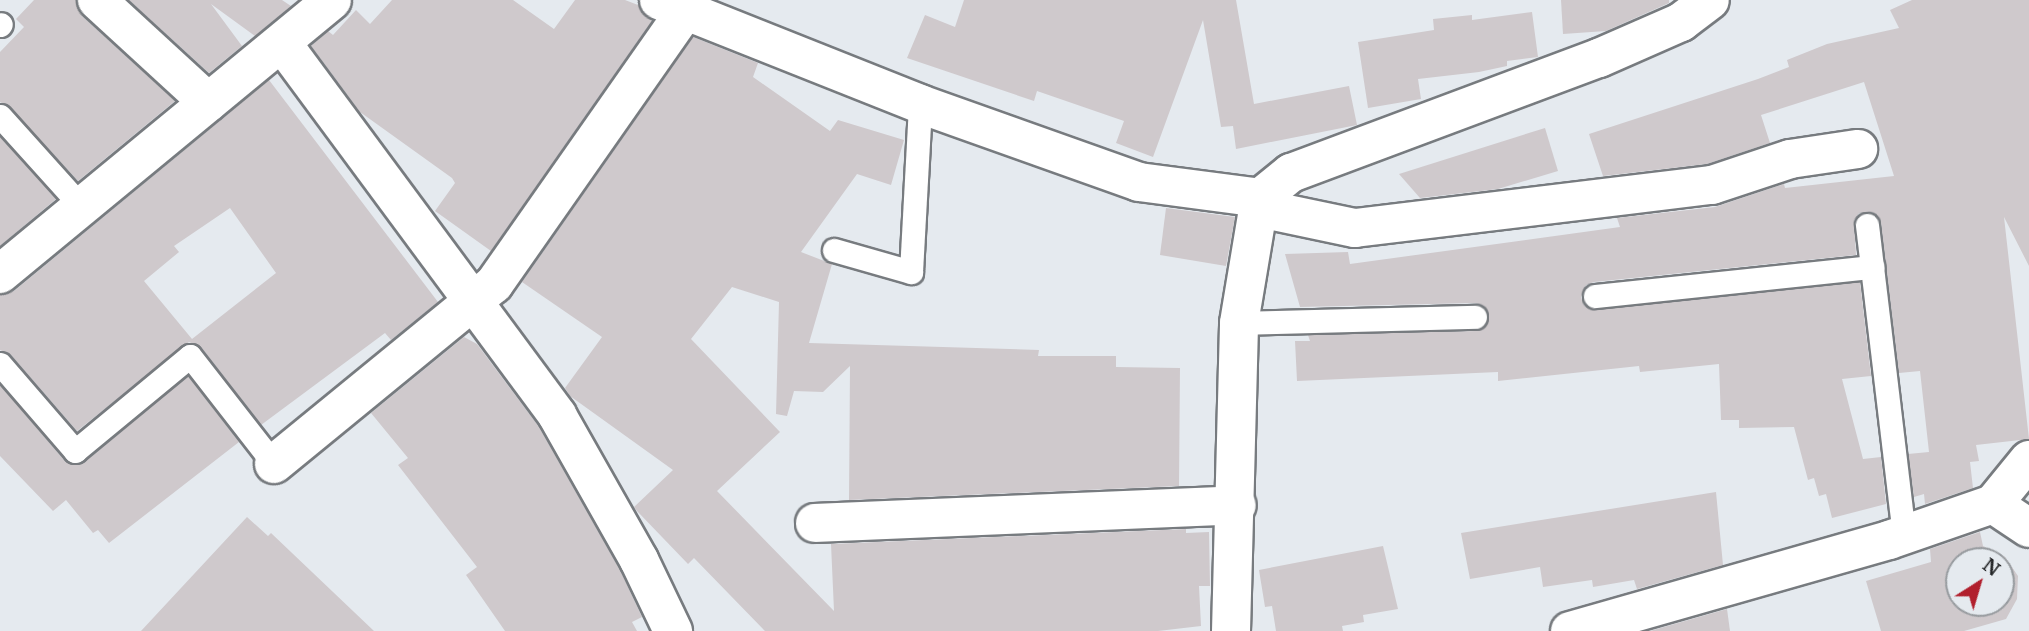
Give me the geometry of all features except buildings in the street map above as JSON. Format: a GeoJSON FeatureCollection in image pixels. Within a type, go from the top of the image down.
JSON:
{"type":"FeatureCollection","features":[{"type":"Feature","properties":{"kind":"street"},"geometry":{"type":"LineString","coordinates":[[97,0],[208,102]]}},
{"type":"Feature","properties":{"kind":"street"},"geometry":{"type":"LineString","coordinates":[[0,274],[332,0]]}},
{"type":"Feature","properties":{"kind":"street"},"geometry":{"type":"LineString","coordinates":[[1231,631],[1237,505],[1239,323],[1259,203],[1292,173],[1599,58],[1681,22],[1710,0]]}},
{"type":"Feature","properties":{"kind":"street"},"geometry":{"type":"LineString","coordinates":[[274,464],[494,284],[672,6],[920,104],[1139,182],[1259,203],[1355,228],[1712,185],[1790,159],[1858,149]]}},
{"type":"Feature","properties":{"kind":"street"},"geometry":{"type":"LineString","coordinates":[[282,43],[557,415],[639,560],[673,631]]}},
{"type":"Feature","properties":{"kind":"street"},"geometry":{"type":"LineString","coordinates":[[1570,631],[1904,535],[1993,504],[2029,460]]}},
{"type":"Feature","properties":{"kind":"street"},"geometry":{"type":"LineString","coordinates":[[1993,504],[2029,528]]}},
{"type":"Feature","properties":{"kind":"street"},"geometry":{"type":"LineString","coordinates":[[815,523],[1237,505]]}},
{"type":"Feature","properties":{"kind":"lane"},"geometry":{"type":"LineString","coordinates":[[834,250],[911,272],[920,104]]}},
{"type":"Feature","properties":{"kind":"lane"},"geometry":{"type":"LineString","coordinates":[[0,116],[80,206]]}},
{"type":"Feature","properties":{"kind":"lane"},"geometry":{"type":"LineString","coordinates":[[1867,225],[1904,535]]}},
{"type":"Feature","properties":{"kind":"lane"},"geometry":{"type":"LineString","coordinates":[[1595,296],[1872,267]]}},
{"type":"Feature","properties":{"kind":"lane"},"geometry":{"type":"LineString","coordinates":[[1239,323],[1475,317]]}},
{"type":"Feature","properties":{"kind":"lane"},"geometry":{"type":"LineString","coordinates":[[0,364],[75,450],[190,356],[274,464]]}}]}
